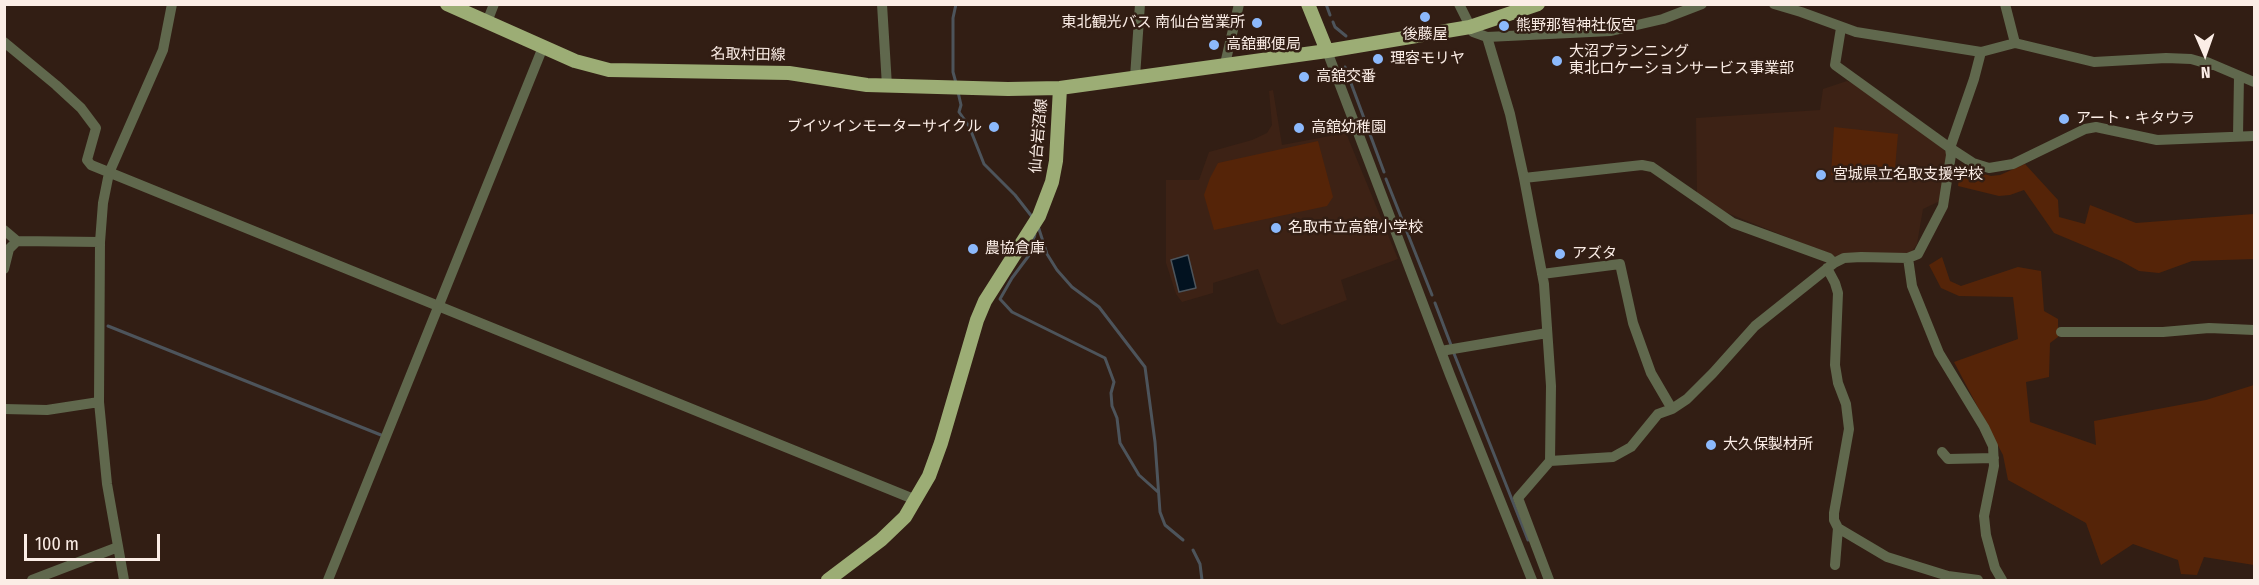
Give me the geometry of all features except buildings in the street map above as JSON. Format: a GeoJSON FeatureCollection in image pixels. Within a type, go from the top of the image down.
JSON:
{"type":"FeatureCollection","features":[{"type":"Feature","properties":{"kind":"main road","name":"名取村田線"},"geometry":{"type":"LineString","coordinates":[[447,4],[491,13],[543,47],[583,63],[609,70],[789,73],[887,86],[1060,88]]}},
{"type":"Feature","properties":{"kind":"main road"},"geometry":{"type":"LineString","coordinates":[[1308,4],[1327,51],[1470,27],[1531,6]]}},
{"type":"Feature","properties":{"kind":"main road","name":"仙台岩沼線"},"geometry":{"type":"LineString","coordinates":[[828,580],[881,540],[905,517],[929,476],[977,320],[985,301],[1039,216],[1052,182],[1056,161],[1060,88],[1327,51]]}},
{"type":"Feature","properties":{"kind":"street"},"geometry":{"type":"LineString","coordinates":[[124,580],[102,444],[99,402],[100,242],[103,203],[109,173],[164,50],[172,4]]}},
{"type":"Feature","properties":{"kind":"street"},"geometry":{"type":"LineString","coordinates":[[882,4],[887,86]]}},
{"type":"Feature","properties":{"kind":"street"},"geometry":{"type":"LineString","coordinates":[[1135,77],[1140,4]]}},
{"type":"Feature","properties":{"kind":"street"},"geometry":{"type":"LineString","coordinates":[[1225,64],[1239,4]]}},
{"type":"Feature","properties":{"kind":"street"},"geometry":{"type":"LineString","coordinates":[[1459,4],[1476,35],[1487,37],[1611,32],[1662,19],[1702,4]]}},
{"type":"Feature","properties":{"kind":"street"},"geometry":{"type":"LineString","coordinates":[[1774,4],[1841,28],[1892,39],[1981,52],[2015,43],[2094,62],[2166,58],[2176,52],[2188,52],[2254,82]]}},
{"type":"Feature","properties":{"kind":"street"},"geometry":{"type":"LineString","coordinates":[[2005,4],[2015,43]]}},
{"type":"Feature","properties":{"kind":"street"},"geometry":{"type":"LineString","coordinates":[[1841,28],[1835,65],[1950,148],[1973,163],[1989,168],[2013,164],[2085,129],[2096,127],[2157,140],[2254,136]]}},
{"type":"Feature","properties":{"kind":"street"},"geometry":{"type":"LineString","coordinates":[[1487,37],[1510,114],[1542,274],[1551,386],[1550,461],[1518,498],[1549,580]]}},
{"type":"Feature","properties":{"kind":"street"},"geometry":{"type":"LineString","coordinates":[[4,42],[81,108],[96,128],[87,160],[91,165],[916,500]]}},
{"type":"Feature","properties":{"kind":"street"},"geometry":{"type":"LineString","coordinates":[[328,580],[543,47]]}},
{"type":"Feature","properties":{"kind":"street"},"geometry":{"type":"LineString","coordinates":[[1327,51],[1441,351],[1532,580]]}},
{"type":"Feature","properties":{"kind":"street"},"geometry":{"type":"LineString","coordinates":[[1550,461],[1613,457],[1632,447],[1658,414],[1672,409],[1687,399],[1755,326],[1830,266],[1844,258],[1908,258],[1918,254],[1943,206],[1951,155],[1950,148],[1981,52]]}},
{"type":"Feature","properties":{"kind":"street"},"geometry":{"type":"LineString","coordinates":[[2238,136],[2239,76]]}},
{"type":"Feature","properties":{"kind":"street"},"geometry":{"type":"LineString","coordinates":[[1524,178],[1642,165],[1652,167],[1733,223],[1829,258],[1838,293],[1835,365],[1838,383],[1846,404],[1849,429],[1834,513],[1834,520],[1838,528],[1835,565]]}},
{"type":"Feature","properties":{"kind":"street"},"geometry":{"type":"LineString","coordinates":[[4,230],[17,241],[100,242]]}},
{"type":"Feature","properties":{"kind":"street"},"geometry":{"type":"LineString","coordinates":[[4,269],[9,249],[17,241]]}},
{"type":"Feature","properties":{"kind":"street"},"geometry":{"type":"LineString","coordinates":[[1908,258],[1912,286],[1939,353],[1993,446],[1994,466],[1984,516],[1986,535],[1995,568],[2002,580]]}},
{"type":"Feature","properties":{"kind":"street"},"geometry":{"type":"LineString","coordinates":[[1542,274],[1620,264],[1633,323],[1652,373],[1672,409]]}},
{"type":"Feature","properties":{"kind":"street"},"geometry":{"type":"LineString","coordinates":[[2061,332],[2163,332],[2209,328],[2254,330]]}},
{"type":"Feature","properties":{"kind":"street"},"geometry":{"type":"LineString","coordinates":[[1441,351],[1547,333]]}},
{"type":"Feature","properties":{"kind":"street"},"geometry":{"type":"LineString","coordinates":[[4,409],[47,410],[99,402]]}},
{"type":"Feature","properties":{"kind":"street"},"geometry":{"type":"LineString","coordinates":[[1942,452],[1948,459],[1994,458]]}},
{"type":"Feature","properties":{"kind":"street"},"geometry":{"type":"LineString","coordinates":[[1838,528],[1887,557],[1948,576],[1978,580]]}},
{"type":"Feature","properties":{"kind":"street"},"geometry":{"type":"LineString","coordinates":[[32,580],[118,547]]}},
{"type":"Feature","properties":{"kind":"shaded area","name":"宮城県立名取支援学校"},"geometry":{"type":"Polygon","coordinates":[[[1847,81],[1862,87],[1949,155],[1940,201],[1923,209],[1917,244],[1911,253],[1836,257],[1725,212],[1697,195],[1696,118],[1820,110],[1823,89],[1847,81]]]}},
{"type":"Feature","properties":{"kind":"shaded area","name":"名取市立高舘小学校"},"geometry":{"type":"Polygon","coordinates":[[[1273,90],[1282,145],[1346,133],[1398,259],[1341,280],[1347,300],[1282,325],[1277,322],[1258,269],[1213,283],[1213,293],[1182,302],[1176,294],[1166,263],[1166,180],[1199,180],[1209,152],[1252,140],[1267,133],[1272,125],[1269,91],[1273,90]]]}},
{"type":"Feature","properties":{"kind":"shaded area"},"geometry":{"type":"Polygon","coordinates":[[[1834,127],[1898,134],[1894,180],[1831,175],[1834,127]]]}},
{"type":"Feature","properties":{"kind":"shaded area"},"geometry":{"type":"Polygon","coordinates":[[[1318,141],[1333,197],[1327,206],[1214,230],[1204,195],[1218,163],[1318,141]]]}},
{"type":"Feature","properties":{"kind":"shaded area"},"geometry":{"type":"Polygon","coordinates":[[[1961,164],[1991,176],[2000,175],[2025,164],[2058,200],[2059,217],[2085,224],[2090,205],[2136,223],[2254,214],[2254,259],[2192,261],[2159,273],[2139,271],[2054,233],[2024,190],[1999,196],[1958,186],[1961,164]]]}},
{"type":"Feature","properties":{"kind":"shaded area"},"geometry":{"type":"Polygon","coordinates":[[[1942,257],[1950,281],[1961,286],[2018,267],[2041,271],[2044,311],[2058,319],[2058,337],[2050,343],[2049,377],[2026,382],[2030,422],[2096,445],[2094,421],[2206,400],[2254,385],[2254,565],[2204,557],[2197,575],[2181,574],[2178,560],[2133,544],[2101,565],[2086,523],[2008,480],[2003,455],[1954,362],[2018,339],[2013,297],[1959,296],[1941,288],[1929,265],[1942,257]]]}},
{"type":"Feature","properties":{"kind":"water"},"geometry":{"type":"Polygon","coordinates":[[[1188,255],[1196,288],[1179,292],[1171,260],[1188,255]]]}},
{"type":"Feature","properties":{"kind":"waterway"},"geometry":{"type":"LineString","coordinates":[[956,4],[953,18],[953,72],[956,83]]}},
{"type":"Feature","properties":{"kind":"waterway"},"geometry":{"type":"LineString","coordinates":[[1326,4],[1330,15]]}},
{"type":"Feature","properties":{"kind":"waterway"},"geometry":{"type":"LineString","coordinates":[[1333,22],[1335,27],[1346,36]]}},
{"type":"Feature","properties":{"kind":"waterway"},"geometry":{"type":"LineString","coordinates":[[1345,67],[1384,172]]}},
{"type":"Feature","properties":{"kind":"waterway"},"geometry":{"type":"LineString","coordinates":[[958,92],[961,105],[959,112],[969,126],[984,164],[1015,195],[1033,218]]}},
{"type":"Feature","properties":{"kind":"waterway"},"geometry":{"type":"LineString","coordinates":[[1386,179],[1432,295]]}},
{"type":"Feature","properties":{"kind":"waterway"},"geometry":{"type":"LineString","coordinates":[[1038,226],[1047,254],[1057,270],[1072,287],[1099,307],[1145,367],[1155,442],[1160,512],[1165,525],[1183,540]]}},
{"type":"Feature","properties":{"kind":"waterway"},"geometry":{"type":"LineString","coordinates":[[1035,234],[1030,254],[1000,299],[1012,312],[1105,358],[1114,382],[1111,393],[1112,406],[1117,418],[1120,443],[1139,475],[1158,492]]}},
{"type":"Feature","properties":{"kind":"waterway"},"geometry":{"type":"LineString","coordinates":[[1435,303],[1451,345]]}},
{"type":"Feature","properties":{"kind":"waterway"},"geometry":{"type":"LineString","coordinates":[[108,326],[381,435]]}},
{"type":"Feature","properties":{"kind":"waterway"},"geometry":{"type":"LineString","coordinates":[[1453,351],[1528,540]]}},
{"type":"Feature","properties":{"kind":"waterway"},"geometry":{"type":"LineString","coordinates":[[1193,550],[1200,564],[1202,580]]}},
{"type":"Feature","properties":{"kind":"place","name":"後藤屋"},"geometry":{"type":"Point","coordinates":[1425,17]}},
{"type":"Feature","properties":{"kind":"place","name":"東北観光バス 南仙台営業所"},"geometry":{"type":"Point","coordinates":[1257,23]}},
{"type":"Feature","properties":{"kind":"place","name":"熊野那智神社仮宮"},"geometry":{"type":"Point","coordinates":[1504,26]}},
{"type":"Feature","properties":{"kind":"place","name":"高舘郵便局"},"geometry":{"type":"Point","coordinates":[1214,45]}},
{"type":"Feature","properties":{"kind":"place","name":"理容モリヤ"},"geometry":{"type":"Point","coordinates":[1378,59]}},
{"type":"Feature","properties":{"kind":"place","name":"大沼プランニング 東北ロケーションサービス事業部"},"geometry":{"type":"Point","coordinates":[1557,61]}},
{"type":"Feature","properties":{"kind":"place","name":"高舘交番"},"geometry":{"type":"Point","coordinates":[1304,77]}},
{"type":"Feature","properties":{"kind":"place","name":"アート・キタウラ"},"geometry":{"type":"Point","coordinates":[2064,119]}},
{"type":"Feature","properties":{"kind":"place","name":"ブイツインモーターサイクル"},"geometry":{"type":"Point","coordinates":[994,127]}},
{"type":"Feature","properties":{"kind":"place","name":"高舘幼稚園"},"geometry":{"type":"Point","coordinates":[1299,128]}},
{"type":"Feature","properties":{"kind":"place","name":"宮城県立名取支援学校"},"geometry":{"type":"Point","coordinates":[1821,175]}},
{"type":"Feature","properties":{"kind":"place","name":"名取市立高舘小学校"},"geometry":{"type":"Point","coordinates":[1276,228]}},
{"type":"Feature","properties":{"kind":"place","name":"農協倉庫"},"geometry":{"type":"Point","coordinates":[973,249]}},
{"type":"Feature","properties":{"kind":"place","name":"アズタ"},"geometry":{"type":"Point","coordinates":[1560,254]}},
{"type":"Feature","properties":{"kind":"place","name":"大久保製材所"},"geometry":{"type":"Point","coordinates":[1711,445]}}]}
